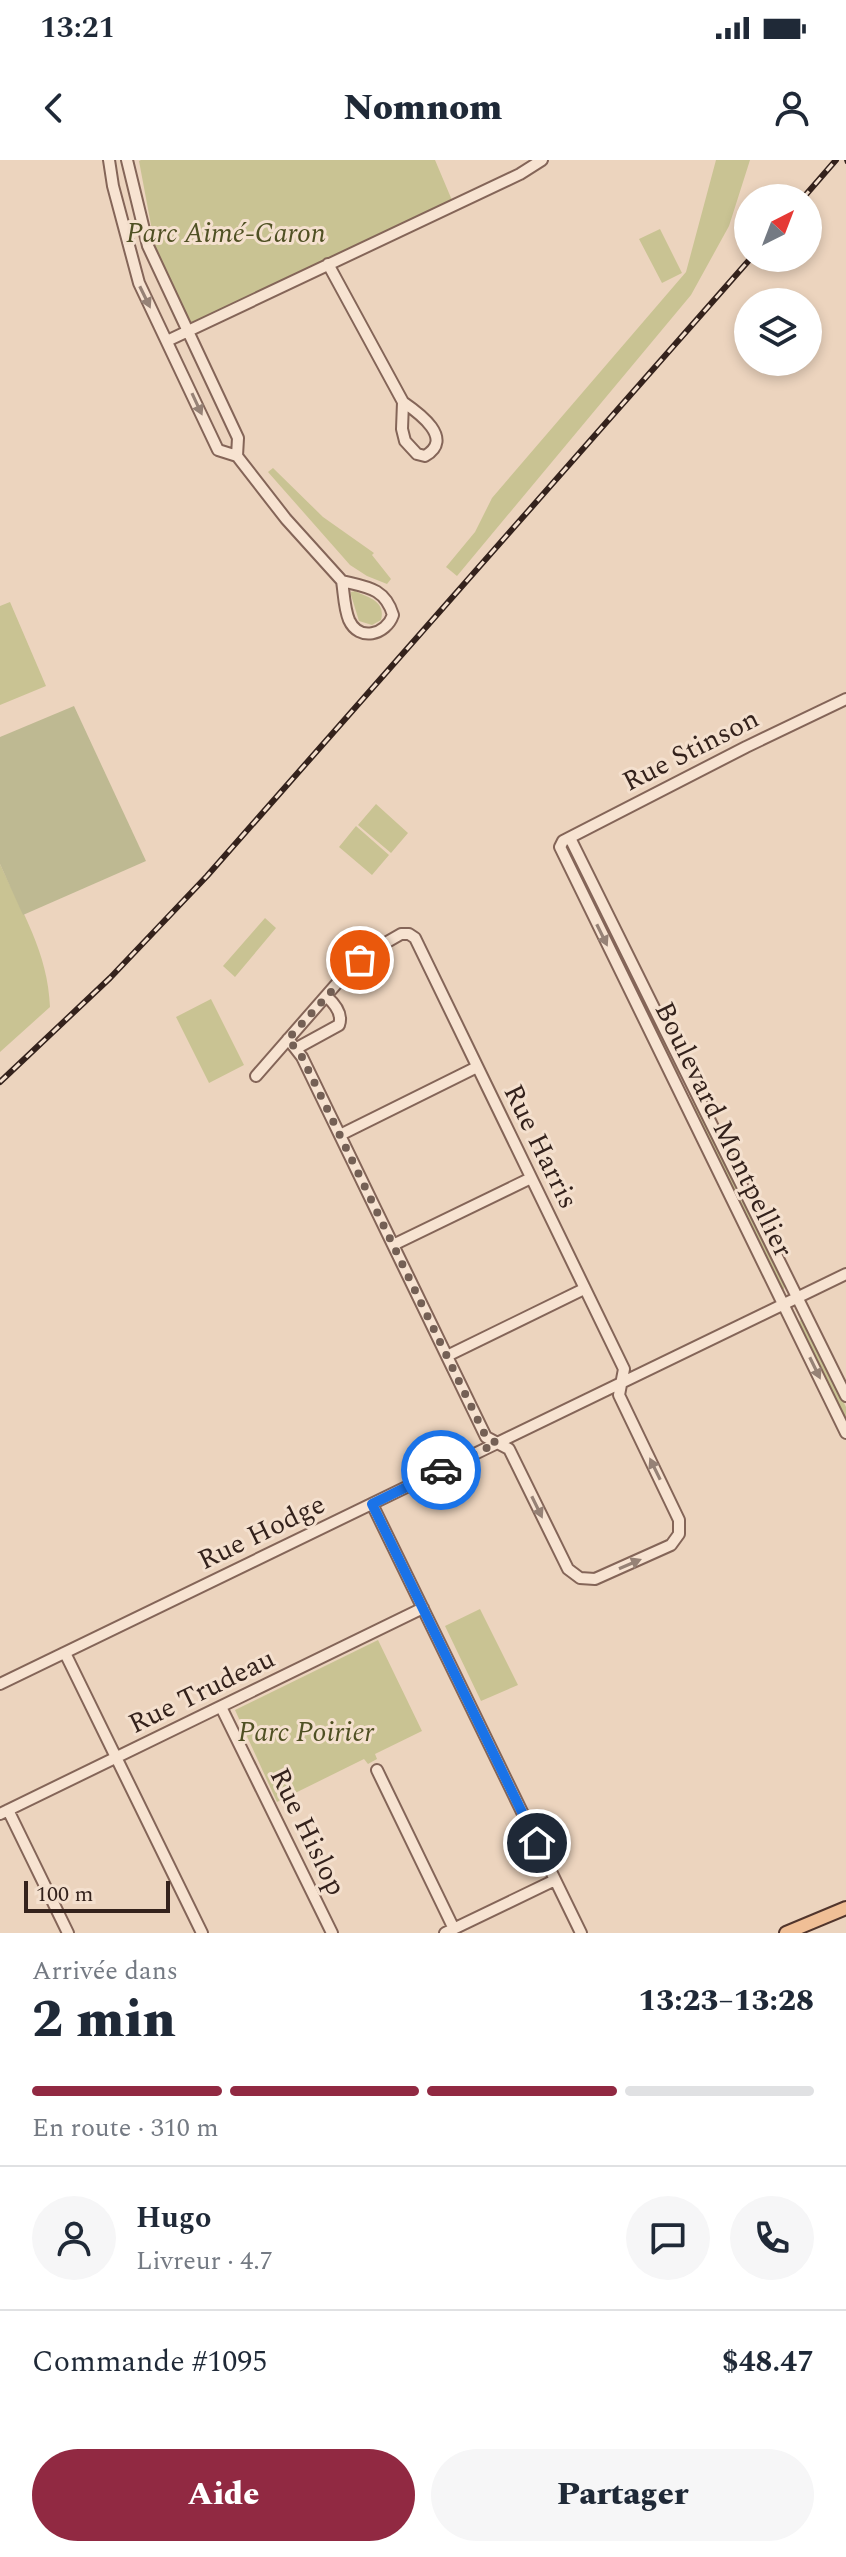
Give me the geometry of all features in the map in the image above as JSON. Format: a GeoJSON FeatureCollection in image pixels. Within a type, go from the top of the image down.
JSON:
{"type":"FeatureCollection","features":[{"type":"Feature","properties":{"kind":"main road"},"geometry":{"type":"LineString","coordinates":[[786,1933],[846,1908]]}},
{"type":"Feature","properties":{"kind":"street"},"geometry":{"type":"LineString","coordinates":[[109,160],[139,283],[218,450],[237,456],[286,519],[342,581],[347,613],[353,626],[366,633],[380,632],[386,628],[393,615],[384,595],[342,581]]}},
{"type":"Feature","properties":{"kind":"street"},"geometry":{"type":"LineString","coordinates":[[127,160],[148,246],[238,438],[237,456]]}},
{"type":"Feature","properties":{"kind":"street"},"geometry":{"type":"LineString","coordinates":[[167,341],[520,174],[542,160]]}},
{"type":"Feature","properties":{"kind":"street"},"geometry":{"type":"LineString","coordinates":[[328,264],[403,402],[421,415],[435,431],[437,442],[433,451],[425,456],[417,454],[405,441],[403,402]]}},
{"type":"Feature","properties":{"kind":"street","name":"Rue Stinson"},"geometry":{"type":"LineString","coordinates":[[560,847],[570,838],[846,699]]}},
{"type":"Feature","properties":{"kind":"street","name":"Boulevard Montpellier"},"geometry":{"type":"LineString","coordinates":[[570,838],[846,1396]]}},
{"type":"Feature","properties":{"kind":"street","name":"Boulevard Montpellier"},"geometry":{"type":"LineString","coordinates":[[560,847],[846,1433]]}},
{"type":"Feature","properties":{"kind":"street","name":"Rue Harris"},"geometry":{"type":"LineString","coordinates":[[326,996],[368,953],[399,935],[409,934],[416,941],[624,1369],[619,1395],[679,1520],[678,1537],[665,1549],[595,1579],[582,1579],[573,1574],[563,1560],[509,1449],[497,1443]]}},
{"type":"Feature","properties":{"kind":"street"},"geometry":{"type":"LineString","coordinates":[[256,1076],[326,996],[336,1007],[339,1025],[297,1048]]}},
{"type":"Feature","properties":{"kind":"street"},"geometry":{"type":"LineString","coordinates":[[288,1039],[297,1048],[486,1437],[497,1443]]}},
{"type":"Feature","properties":{"kind":"street"},"geometry":{"type":"LineString","coordinates":[[340,1135],[477,1067]]}},
{"type":"Feature","properties":{"kind":"street"},"geometry":{"type":"LineString","coordinates":[[393,1245],[531,1178]]}},
{"type":"Feature","properties":{"kind":"street","name":"Rue Hodge"},"geometry":{"type":"LineString","coordinates":[[0,1684],[846,1274]]}},
{"type":"Feature","properties":{"kind":"street"},"geometry":{"type":"LineString","coordinates":[[447,1356],[584,1289]]}},
{"type":"Feature","properties":{"kind":"street"},"geometry":{"type":"LineString","coordinates":[[372,1504],[581,1933]]}},
{"type":"Feature","properties":{"kind":"street","name":"Rue Trudeau"},"geometry":{"type":"LineString","coordinates":[[4,1812],[423,1608]]}},
{"type":"Feature","properties":{"kind":"street"},"geometry":{"type":"LineString","coordinates":[[65,1653],[202,1933]]}},
{"type":"Feature","properties":{"kind":"street","name":"Rue Hislop"},"geometry":{"type":"LineString","coordinates":[[221,1707],[332,1933]]}},
{"type":"Feature","properties":{"kind":"street"},"geometry":{"type":"LineString","coordinates":[[377,1770],[449,1931],[555,1880]]}},
{"type":"Feature","properties":{"kind":"street"},"geometry":{"type":"LineString","coordinates":[[4,1812],[68,1933]]}},
{"type":"Feature","properties":{"kind":"green space","name":"Parc Aimé-Caron"},"geometry":{"type":"Polygon","coordinates":[[[141,160],[435,160],[454,205],[188,331],[160,273],[141,160]]]}},
{"type":"Feature","properties":{"kind":"green space"},"geometry":{"type":"Polygon","coordinates":[[[716,160],[750,160],[742,184],[734,184],[734,210],[729,226],[691,295],[457,576],[446,567],[475,532],[492,498],[686,272],[716,160]]]}},
{"type":"Feature","properties":{"kind":"green space"},"geometry":{"type":"Polygon","coordinates":[[[660,229],[682,273],[662,283],[639,239],[660,229]]]}},
{"type":"Feature","properties":{"kind":"green space"},"geometry":{"type":"Polygon","coordinates":[[[273,468],[323,517],[374,553],[372,555],[391,579],[387,584],[350,565],[268,472],[273,468]]]}},
{"type":"Feature","properties":{"kind":"green space"},"geometry":{"type":"Polygon","coordinates":[[[355,591],[379,604],[381,620],[372,625],[359,621],[351,595],[355,591]]]}},
{"type":"Feature","properties":{"kind":"green space"},"geometry":{"type":"Polygon","coordinates":[[[10,602],[46,686],[0,705],[0,606],[10,602]]]}},
{"type":"Feature","properties":{"kind":"green space"},"geometry":{"type":"Polygon","coordinates":[[[376,804],[408,833],[391,853],[358,825],[376,804]]]}},
{"type":"Feature","properties":{"kind":"green space"},"geometry":{"type":"Polygon","coordinates":[[[356,826],[389,855],[372,875],[339,847],[356,826]]]}},
{"type":"Feature","properties":{"kind":"green space"},"geometry":{"type":"Polygon","coordinates":[[[574,855],[679,1074],[675,1075],[569,857],[574,855]]]}},
{"type":"Feature","properties":{"kind":"green space"},"geometry":{"type":"Polygon","coordinates":[[[0,864],[39,951],[50,1007],[0,1052],[0,864]]]}},
{"type":"Feature","properties":{"kind":"green space"},"geometry":{"type":"Polygon","coordinates":[[[265,918],[276,928],[235,977],[223,966],[265,918]]]}},
{"type":"Feature","properties":{"kind":"green space"},"geometry":{"type":"Polygon","coordinates":[[[211,999],[244,1065],[209,1083],[176,1017],[211,999]]]}},
{"type":"Feature","properties":{"kind":"green space"},"geometry":{"type":"Polygon","coordinates":[[[691,1099],[699,1108],[742,1202],[785,1284],[784,1289],[781,1289],[688,1101],[691,1099]]]}},
{"type":"Feature","properties":{"kind":"green space"},"geometry":{"type":"Polygon","coordinates":[[[800,1320],[804,1322],[846,1407],[846,1422],[799,1325],[800,1320]]]}},
{"type":"Feature","properties":{"kind":"green space"},"geometry":{"type":"Polygon","coordinates":[[[480,1609],[518,1685],[481,1701],[445,1626],[480,1609]]]}},
{"type":"Feature","properties":{"kind":"green space","name":"Parc Poirier"},"geometry":{"type":"Polygon","coordinates":[[[378,1640],[422,1731],[375,1754],[377,1759],[368,1764],[364,1759],[277,1802],[235,1710],[378,1640]]]}},
{"type":"Feature","properties":{"kind":"shaded area"},"geometry":{"type":"Polygon","coordinates":[[[74,706],[146,861],[23,915],[0,864],[0,737],[74,706]]]}},
{"type":"Feature","properties":{"kind":"railway"},"geometry":{"type":"LineString","coordinates":[[815,184],[836,160]]}},
{"type":"Feature","properties":{"kind":"railway"},"geometry":{"type":"LineString","coordinates":[[0,1082],[110,978],[207,876],[739,272]]}},
{"type":"Feature","properties":{"kind":"way so far"},"geometry":{"type":"LineString","coordinates":[[360,960],[288,1039],[302,1057],[486,1437],[497,1443],[441,1470]]}},
{"type":"Feature","properties":{"kind":"route"},"geometry":{"type":"LineString","coordinates":[[441,1470],[372,1504],[537,1843]]}}]}
